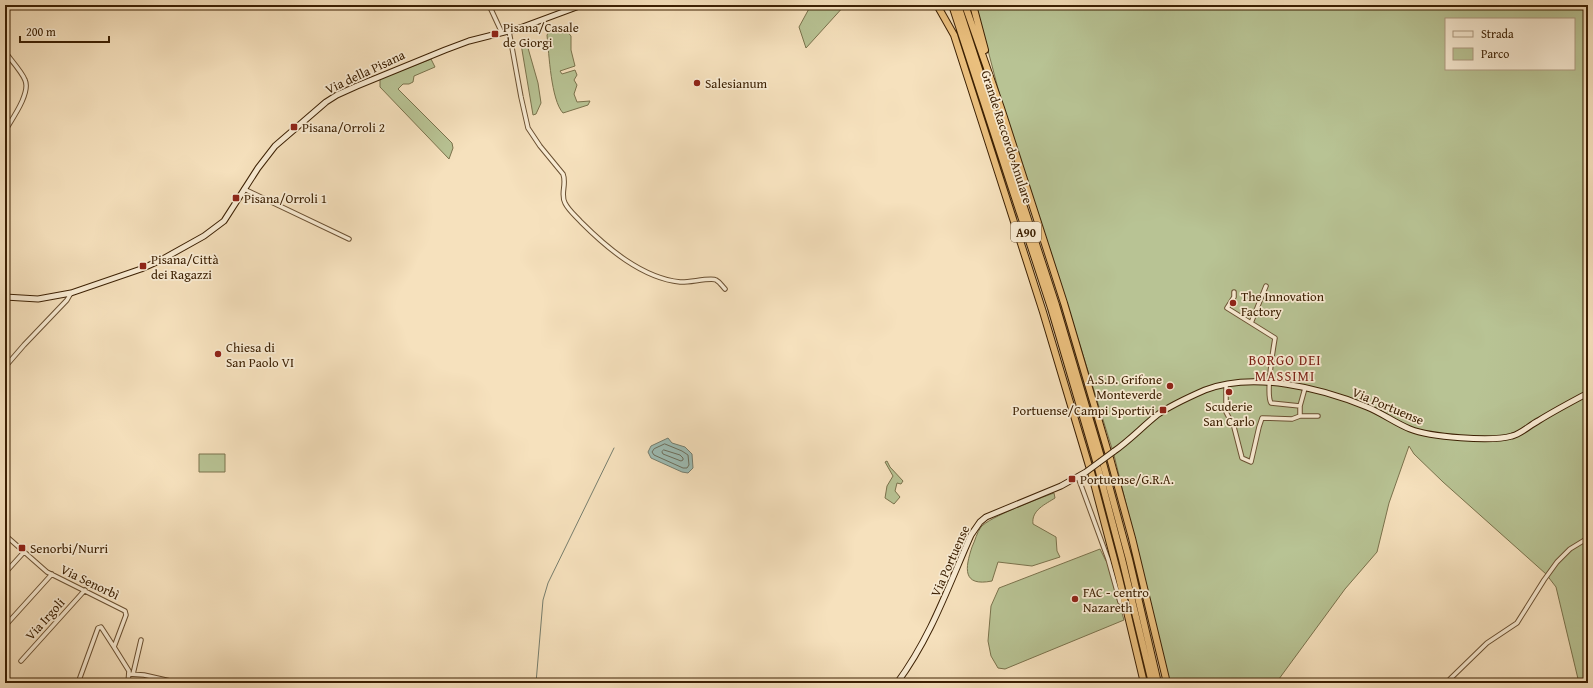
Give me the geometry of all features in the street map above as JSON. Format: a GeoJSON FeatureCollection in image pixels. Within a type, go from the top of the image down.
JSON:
{"type":"FeatureCollection","features":[{"type":"Feature","properties":{"kind":"highway","name":"Grande Raccordo Anulare"},"geometry":{"type":"LineString","coordinates":[[935,5],[949,26],[956,43],[1043,312],[1119,578],[1144,683]]}},
{"type":"Feature","properties":{"kind":"highway","name":"Grande Raccordo Anulare"},"geometry":{"type":"LineString","coordinates":[[952,5],[1100,460]]}},
{"type":"Feature","properties":{"kind":"highway","name":"Grande Raccordo Anulare"},"geometry":{"type":"LineString","coordinates":[[958,5],[1056,305],[1130,566],[1158,683]]}},
{"type":"Feature","properties":{"kind":"highway"},"geometry":{"type":"LineString","coordinates":[[965,5],[1001,108]]}},
{"type":"Feature","properties":{"kind":"highway"},"geometry":{"type":"LineString","coordinates":[[973,5],[1001,108]]}},
{"type":"Feature","properties":{"kind":"highway","name":"Grande Raccordo Anulare"},"geometry":{"type":"LineString","coordinates":[[1001,108],[1111,454],[1167,683]]}},
{"type":"Feature","properties":{"kind":"highway"},"geometry":{"type":"LineString","coordinates":[[1098,468],[1152,683]]}},
{"type":"Feature","properties":{"kind":"main road","name":"Via della Pisana"},"geometry":{"type":"LineString","coordinates":[[5,297],[38,299],[71,293],[141,269],[162,259],[204,236],[224,221],[258,168],[278,144],[326,102],[335,96],[445,50],[509,31],[582,5]]}},
{"type":"Feature","properties":{"kind":"main road","name":"Via Portuense"},"geometry":{"type":"LineString","coordinates":[[897,683],[928,634],[949,589],[971,535],[980,522],[986,517],[1061,486],[1078,477],[1133,437],[1158,415],[1207,390],[1226,385],[1256,381],[1305,388],[1367,407],[1410,429],[1422,433],[1472,438],[1503,438],[1513,436],[1588,393]]}},
{"type":"Feature","properties":{"kind":"street"},"geometry":{"type":"LineString","coordinates":[[489,5],[502,33]]}},
{"type":"Feature","properties":{"kind":"street"},"geometry":{"type":"LineString","coordinates":[[509,31],[527,124],[534,137],[563,174],[565,181],[564,199],[568,207],[608,246],[644,270],[665,279],[680,282],[713,279],[725,289]]}},
{"type":"Feature","properties":{"kind":"street"},"geometry":{"type":"LineString","coordinates":[[5,52],[24,78],[27,87],[24,96],[5,131]]}},
{"type":"Feature","properties":{"kind":"street"},"geometry":{"type":"LineString","coordinates":[[244,189],[350,239]]}},
{"type":"Feature","properties":{"kind":"street"},"geometry":{"type":"LineString","coordinates":[[1251,323],[1266,286]]}},
{"type":"Feature","properties":{"kind":"street"},"geometry":{"type":"LineString","coordinates":[[1234,292],[1234,297],[1227,308],[1275,338],[1269,400],[1271,403],[1300,406]]}},
{"type":"Feature","properties":{"kind":"street"},"geometry":{"type":"LineString","coordinates":[[5,367],[67,300],[71,293]]}},
{"type":"Feature","properties":{"kind":"street"},"geometry":{"type":"LineString","coordinates":[[1226,385],[1226,412],[1234,427],[1242,458],[1247,461],[1251,462],[1262,418],[1292,419],[1300,416],[1318,416]]}},
{"type":"Feature","properties":{"kind":"street"},"geometry":{"type":"LineString","coordinates":[[1300,416],[1300,406],[1305,388]]}},
{"type":"Feature","properties":{"kind":"street"},"geometry":{"type":"LineString","coordinates":[[1078,477],[1108,559],[1120,602]]}},
{"type":"Feature","properties":{"kind":"street","name":"Via Senorbì"},"geometry":{"type":"LineString","coordinates":[[5,535],[52,574],[125,611],[126,616],[114,647]]}},
{"type":"Feature","properties":{"kind":"street"},"geometry":{"type":"LineString","coordinates":[[1450,679],[1487,643],[1517,623],[1557,562],[1570,549],[1588,538]]}},
{"type":"Feature","properties":{"kind":"street"},"geometry":{"type":"LineString","coordinates":[[5,573],[24,552]]}},
{"type":"Feature","properties":{"kind":"street"},"geometry":{"type":"LineString","coordinates":[[5,626],[52,574]]}},
{"type":"Feature","properties":{"kind":"street","name":"Via Irgoli"},"geometry":{"type":"LineString","coordinates":[[21,661],[85,590]]}},
{"type":"Feature","properties":{"kind":"street"},"geometry":{"type":"LineString","coordinates":[[78,683],[98,628],[101,628],[131,674]]}},
{"type":"Feature","properties":{"kind":"street"},"geometry":{"type":"LineString","coordinates":[[128,683],[141,640]]}},
{"type":"Feature","properties":{"kind":"street"},"geometry":{"type":"LineString","coordinates":[[131,674],[144,675],[179,683]]}},
{"type":"Feature","properties":{"kind":"green space"},"geometry":{"type":"Polygon","coordinates":[[[811,5],[845,5],[806,48],[799,27],[811,5]]]}},
{"type":"Feature","properties":{"kind":"green space"},"geometry":{"type":"Polygon","coordinates":[[[976,5],[1588,5],[1588,683],[1579,683],[1556,587],[1546,574],[1443,482],[1414,454],[1409,446],[1389,503],[1377,552],[1345,589],[1276,683],[1170,683],[1114,455],[1000,96],[976,5]]]}},
{"type":"Feature","properties":{"kind":"green space"},"geometry":{"type":"Polygon","coordinates":[[[564,28],[571,36],[571,50],[575,66],[560,71],[562,74],[575,70],[577,75],[574,80],[577,85],[574,94],[577,102],[590,101],[588,105],[563,113],[559,107],[553,88],[547,35],[549,32],[564,28]]]}},
{"type":"Feature","properties":{"kind":"green space"},"geometry":{"type":"Polygon","coordinates":[[[521,44],[528,48],[538,83],[541,103],[536,114],[533,115],[521,44]]]}},
{"type":"Feature","properties":{"kind":"green space"},"geometry":{"type":"Polygon","coordinates":[[[431,59],[435,67],[414,76],[413,82],[403,84],[398,89],[452,143],[453,148],[449,159],[380,87],[380,79],[431,59]]]}},
{"type":"Feature","properties":{"kind":"green space"},"geometry":{"type":"Polygon","coordinates":[[[199,454],[225,454],[225,472],[199,472],[199,454]]]}},
{"type":"Feature","properties":{"kind":"green space"},"geometry":{"type":"Polygon","coordinates":[[[887,461],[890,467],[903,481],[901,484],[897,483],[895,491],[900,497],[894,504],[885,498],[887,486],[893,476],[885,462],[887,461]]]}},
{"type":"Feature","properties":{"kind":"green space"},"geometry":{"type":"Polygon","coordinates":[[[1054,493],[1055,498],[1040,508],[1034,515],[1033,524],[1056,537],[1057,551],[1060,557],[1032,566],[998,562],[992,581],[975,581],[971,578],[967,569],[968,562],[972,547],[981,527],[1004,513],[1054,493]]]}},
{"type":"Feature","properties":{"kind":"green space"},"geometry":{"type":"Polygon","coordinates":[[[1100,549],[1107,561],[1124,620],[1005,669],[998,668],[991,656],[988,641],[991,606],[999,588],[1100,549]]]}},
{"type":"Feature","properties":{"kind":"water"},"geometry":{"type":"Polygon","coordinates":[[[668,438],[672,443],[685,447],[692,454],[693,468],[688,473],[682,472],[651,458],[648,452],[651,446],[668,438]]]}},
{"type":"Feature","properties":{"kind":"waterway"},"geometry":{"type":"LineString","coordinates":[[536,683],[543,600],[548,583],[614,448]]}},
{"type":"Feature","properties":{"kind":"place","name":"Pisana/Casale de Giorgi"},"geometry":{"type":"Point","coordinates":[495,34]}},
{"type":"Feature","properties":{"kind":"place","name":"Salesianum"},"geometry":{"type":"Point","coordinates":[697,83]}},
{"type":"Feature","properties":{"kind":"place","name":"Pisana/Orroli 2"},"geometry":{"type":"Point","coordinates":[294,127]}},
{"type":"Feature","properties":{"kind":"place","name":"Pisana/Orroli 1"},"geometry":{"type":"Point","coordinates":[236,198]}},
{"type":"Feature","properties":{"kind":"place","name":"Pisana/Città dei Ragazzi"},"geometry":{"type":"Point","coordinates":[143,266]}},
{"type":"Feature","properties":{"kind":"place","name":"The Innovation Factory"},"geometry":{"type":"Point","coordinates":[1233,303]}},
{"type":"Feature","properties":{"kind":"place","name":"Chiesa di San Paolo VI"},"geometry":{"type":"Point","coordinates":[218,354]}},
{"type":"Feature","properties":{"kind":"place","name":"A.S.D. Grifone Monteverde"},"geometry":{"type":"Point","coordinates":[1170,386]}},
{"type":"Feature","properties":{"kind":"place","name":"Scuderie San Carlo"},"geometry":{"type":"Point","coordinates":[1229,392]}},
{"type":"Feature","properties":{"kind":"place","name":"Portuense/Campi Sportivi"},"geometry":{"type":"Point","coordinates":[1163,410]}},
{"type":"Feature","properties":{"kind":"place","name":"Portuense/G.R.A."},"geometry":{"type":"Point","coordinates":[1072,479]}},
{"type":"Feature","properties":{"kind":"place","name":"Senorbi/Nurri"},"geometry":{"type":"Point","coordinates":[22,548]}},
{"type":"Feature","properties":{"kind":"place","name":"FAC - centro Nazareth"},"geometry":{"type":"Point","coordinates":[1075,599]}},
{"type":"Feature","properties":{"kind":"district","name":"BORGO DEI MASSIMI"},"geometry":{"type":"Point","coordinates":[1285,368]}}]}
